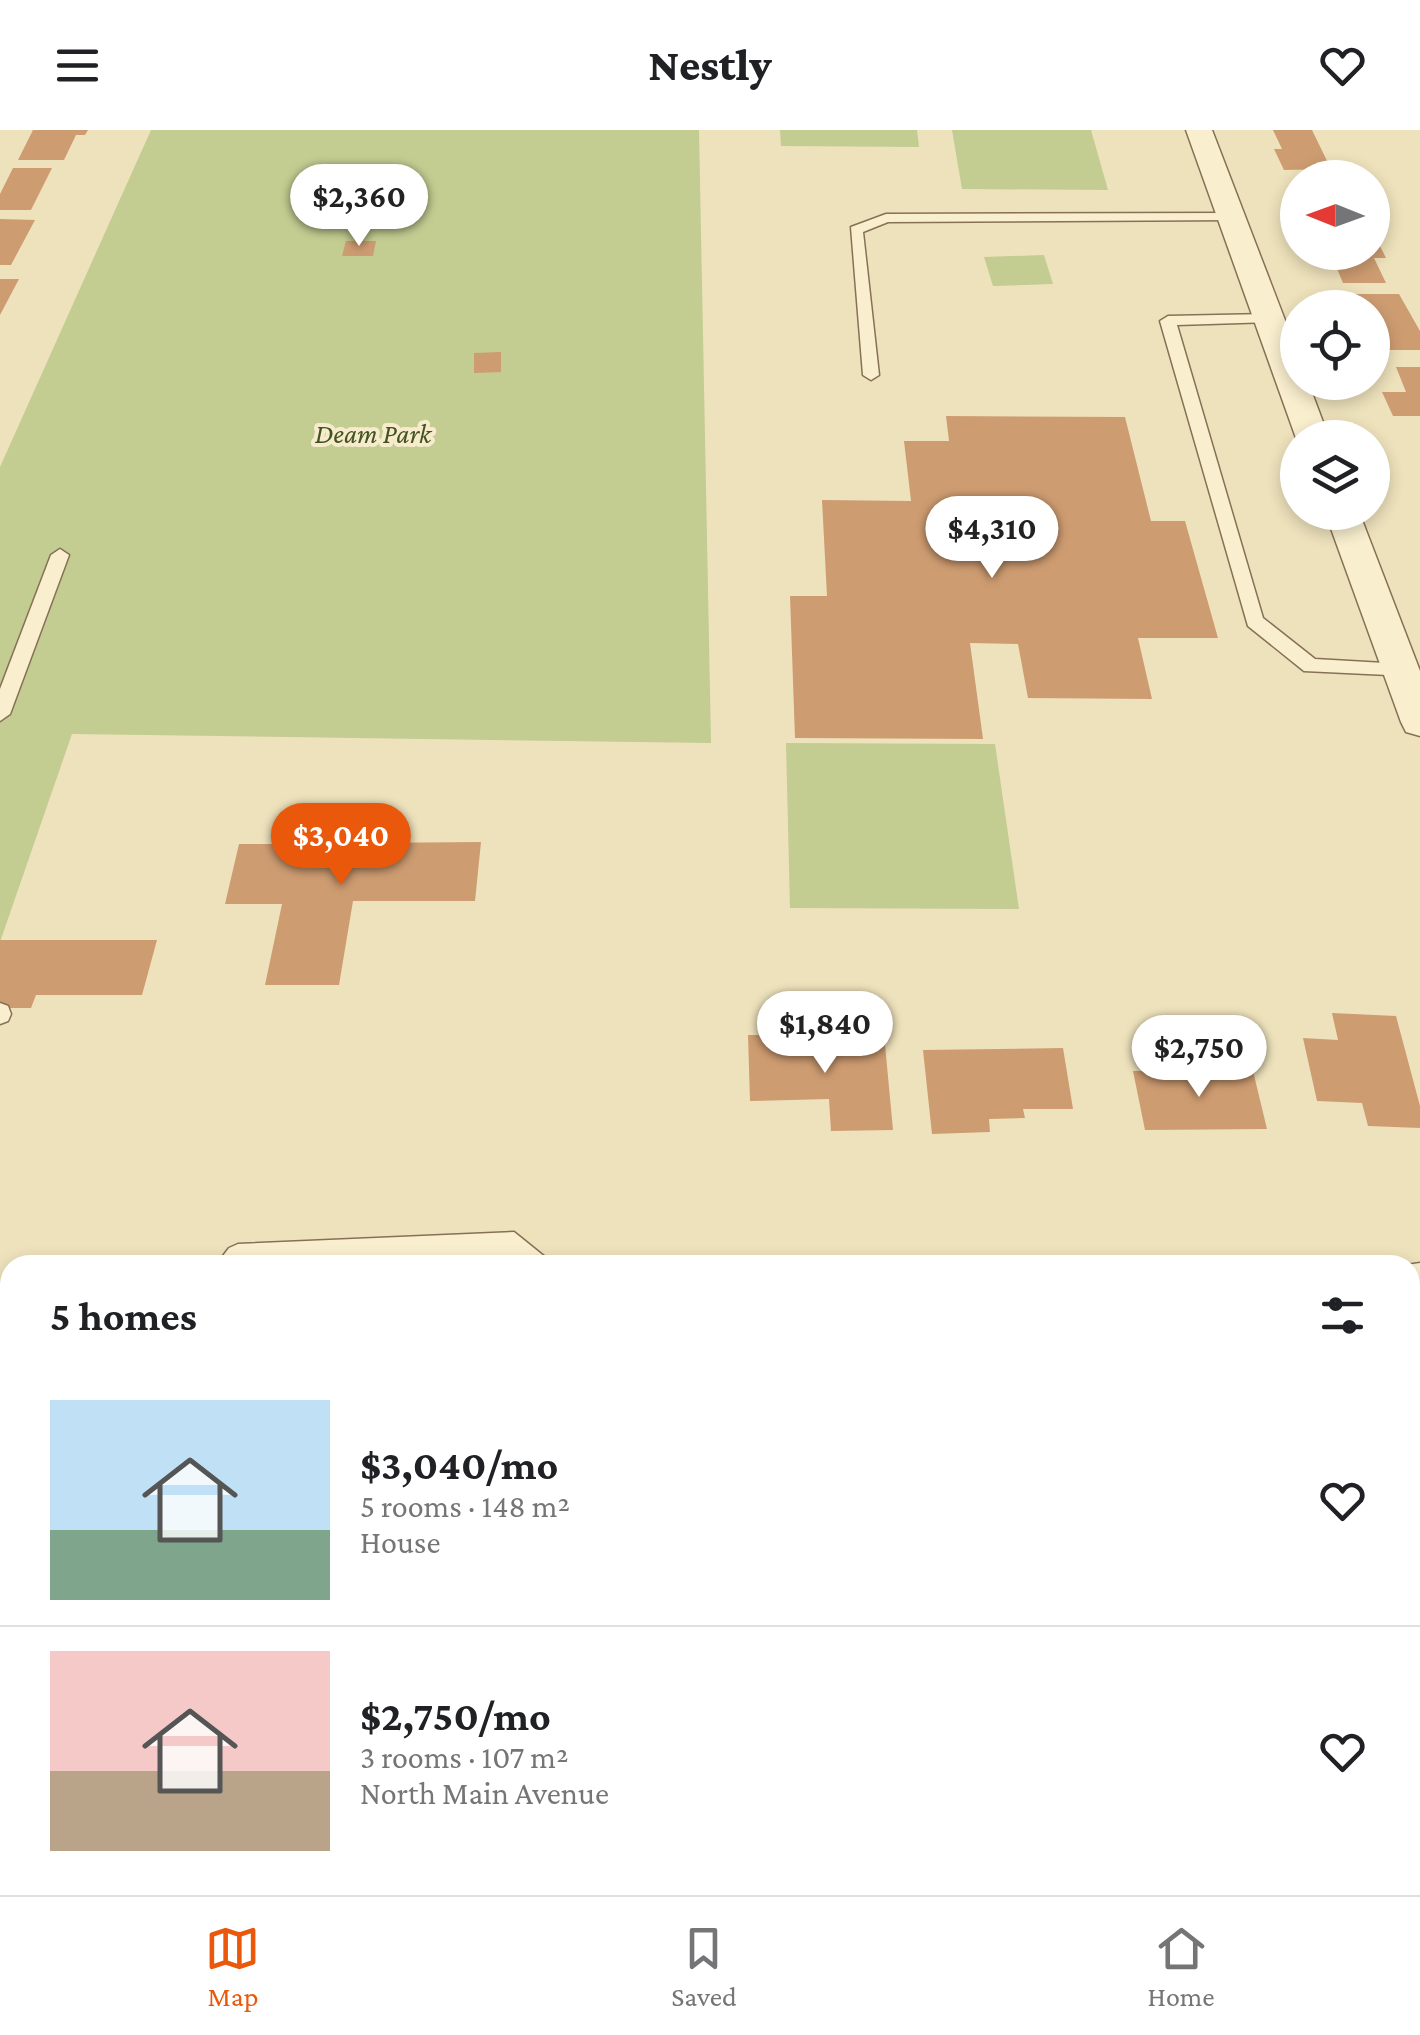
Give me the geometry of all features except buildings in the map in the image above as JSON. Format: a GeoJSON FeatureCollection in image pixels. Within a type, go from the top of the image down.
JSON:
{"type":"FeatureCollection","features":[{"type":"Feature","properties":{"kind":"street"},"geometry":{"type":"LineString","coordinates":[[1199,130],[1306,420]]}},
{"type":"Feature","properties":{"kind":"street"},"geometry":{"type":"LineString","coordinates":[[1349,530],[1420,722]]}},
{"type":"Feature","properties":{"kind":"lane"},"geometry":{"type":"LineString","coordinates":[[870,375],[856,230],[886,218],[1232,216]]}},
{"type":"Feature","properties":{"kind":"lane"},"geometry":{"type":"LineString","coordinates":[[1268,319],[1168,321],[1255,621],[1311,666],[1402,671]]}},
{"type":"Feature","properties":{"kind":"lane"},"geometry":{"type":"LineString","coordinates":[[0,714],[60,555]]}},
{"type":"Feature","properties":{"kind":"lane"},"geometry":{"type":"LineString","coordinates":[[261,1255],[514,1244],[526,1255]]}},
{"type":"Feature","properties":{"kind":"green space","name":"Deam Park"},"geometry":{"type":"Polygon","coordinates":[[[151,130],[699,130],[711,743],[72,734],[0,942],[0,467],[151,130]]]}},
{"type":"Feature","properties":{"kind":"green space"},"geometry":{"type":"Polygon","coordinates":[[[780,130],[917,130],[919,147],[781,146],[780,130]]]}},
{"type":"Feature","properties":{"kind":"green space"},"geometry":{"type":"Polygon","coordinates":[[[952,130],[1091,130],[1108,190],[962,189],[952,130]]]}},
{"type":"Feature","properties":{"kind":"green space"},"geometry":{"type":"Polygon","coordinates":[[[1044,255],[1053,284],[993,286],[984,257],[1044,255]]]}},
{"type":"Feature","properties":{"kind":"green space"},"geometry":{"type":"Polygon","coordinates":[[[786,743],[995,744],[1019,909],[790,908],[786,743]]]}}]}
